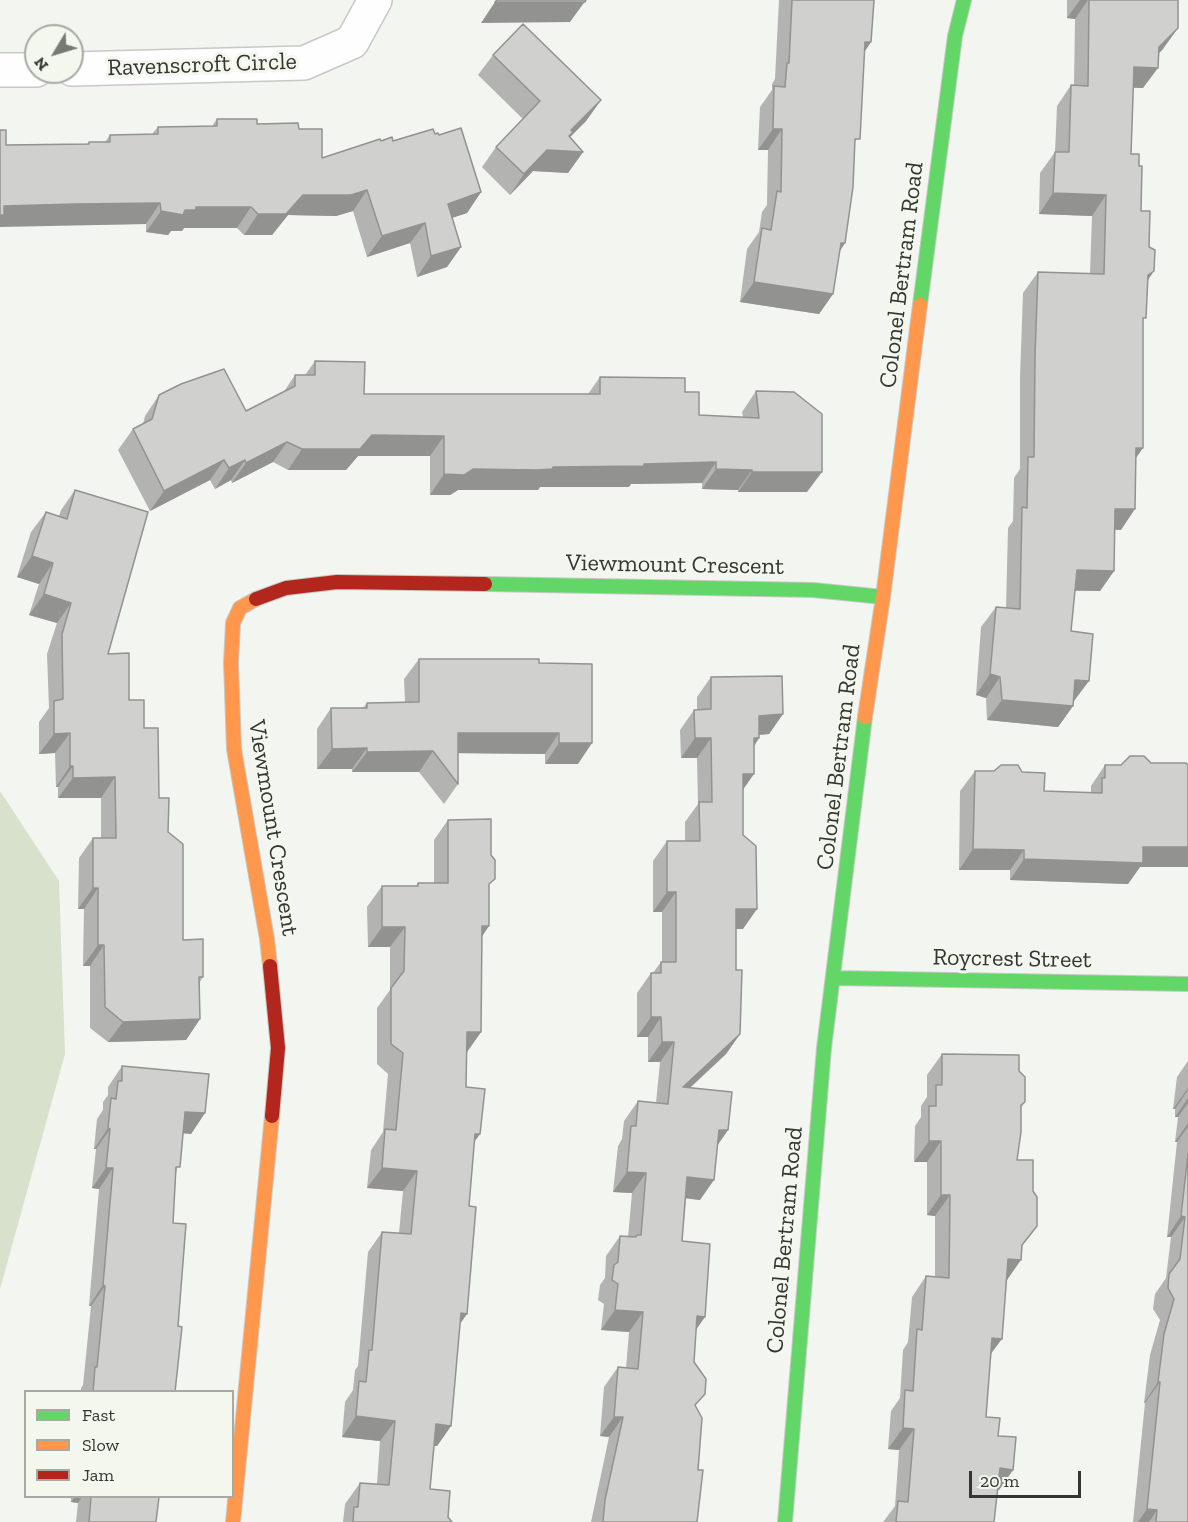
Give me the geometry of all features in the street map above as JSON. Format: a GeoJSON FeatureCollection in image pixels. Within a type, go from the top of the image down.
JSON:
{"type":"FeatureCollection","features":[{"type":"Feature","properties":{"kind":"street","name":"Ravenscroft Circle"},"geometry":{"type":"LineString","coordinates":[[84,69],[304,63],[352,42],[375,0]]}},
{"type":"Feature","properties":{"kind":"street","name":"Colonel Bertram Road"},"geometry":{"type":"LineString","coordinates":[[785,1522],[824,1048],[861,740],[883,597],[955,36],[964,0]]}},
{"type":"Feature","properties":{"kind":"street"},"geometry":{"type":"LineString","coordinates":[[0,70],[24,70]]}},
{"type":"Feature","properties":{"kind":"street","name":"Viewmount Crescent"},"geometry":{"type":"LineString","coordinates":[[233,1522],[278,1048],[267,939],[234,748],[231,663],[233,623],[240,608],[255,599],[286,588],[338,582],[813,590],[883,597]]}},
{"type":"Feature","properties":{"kind":"street","name":"Roycrest Street"},"geometry":{"type":"LineString","coordinates":[[834,978],[1188,984]]}},
{"type":"Feature","properties":{"kind":"green space"},"geometry":{"type":"Polygon","coordinates":[[[0,791],[59,881],[65,1054],[0,1289],[0,791]]]}},
{"type":"Feature","properties":{"kind":"building"},"geometry":{"type":"Polygon","coordinates":[[[497,0],[586,0],[585,2],[495,2],[497,0]]]}},
{"type":"Feature","properties":{"kind":"building"},"geometry":{"type":"Polygon","coordinates":[[[792,0],[874,0],[871,42],[865,42],[860,139],[855,139],[853,187],[845,243],[841,243],[833,294],[754,282],[762,228],[771,230],[777,191],[781,192],[782,129],[773,129],[774,86],[785,87],[787,63],[789,63],[792,0]]]}},
{"type":"Feature","properties":{"kind":"building"},"geometry":{"type":"Polygon","coordinates":[[[1089,0],[1178,0],[1178,28],[1159,47],[1158,68],[1134,67],[1131,154],[1139,154],[1139,166],[1142,166],[1141,211],[1150,211],[1149,247],[1155,250],[1154,271],[1148,275],[1146,318],[1143,318],[1143,448],[1136,448],[1135,509],[1115,509],[1114,571],[1077,570],[1071,631],[1093,634],[1089,681],[1075,680],[1073,706],[1002,700],[1000,677],[990,674],[996,607],[1020,609],[1022,507],[1027,508],[1028,457],[1034,457],[1038,272],[1104,274],[1106,195],[1053,193],[1055,152],[1069,152],[1071,85],[1088,86],[1089,0]]]}},
{"type":"Feature","properties":{"kind":"building"},"geometry":{"type":"Polygon","coordinates":[[[523,24],[601,100],[571,130],[573,132],[569,136],[583,152],[547,150],[524,174],[496,147],[540,101],[493,55],[523,24]]]}},
{"type":"Feature","properties":{"kind":"building"},"geometry":{"type":"Polygon","coordinates":[[[217,119],[257,119],[257,124],[298,123],[299,129],[322,129],[322,158],[380,139],[381,141],[392,137],[393,141],[433,129],[435,134],[439,135],[461,128],[481,192],[448,204],[461,247],[431,256],[425,223],[382,236],[367,190],[351,195],[303,195],[286,214],[258,214],[251,207],[196,207],[196,210],[185,210],[183,215],[161,211],[160,203],[4,206],[4,215],[0,215],[0,130],[6,130],[6,145],[89,144],[89,142],[110,142],[110,135],[158,134],[158,127],[217,126],[217,119]]]}},
{"type":"Feature","properties":{"kind":"building"},"geometry":{"type":"Polygon","coordinates":[[[315,361],[365,362],[364,394],[600,394],[600,377],[685,378],[685,392],[699,392],[699,415],[759,418],[756,391],[794,392],[822,414],[822,472],[752,472],[752,470],[716,469],[716,462],[553,467],[537,470],[473,469],[464,475],[444,474],[444,436],[372,435],[360,449],[302,449],[287,442],[246,463],[245,460],[229,468],[224,460],[164,491],[133,429],[152,419],[159,395],[181,384],[224,369],[246,411],[295,386],[295,375],[315,375],[315,361]]]}},
{"type":"Feature","properties":{"kind":"building"},"geometry":{"type":"Polygon","coordinates":[[[75,490],[148,512],[108,654],[129,653],[129,700],[144,700],[144,728],[158,728],[159,798],[169,798],[168,832],[183,844],[183,940],[203,939],[203,977],[199,977],[200,1019],[123,1022],[105,1007],[104,945],[98,945],[98,888],[93,888],[93,838],[116,838],[115,777],[73,778],[73,766],[70,766],[70,733],[54,734],[54,701],[63,699],[62,634],[71,603],[44,594],[53,563],[32,556],[46,512],[67,519],[75,490]]]}},
{"type":"Feature","properties":{"kind":"building"},"geometry":{"type":"Polygon","coordinates":[[[419,659],[539,659],[539,663],[592,664],[592,743],[559,743],[559,733],[458,733],[458,784],[433,751],[367,752],[367,748],[332,749],[331,708],[367,708],[367,703],[419,702],[419,659]]]}},
{"type":"Feature","properties":{"kind":"building"},"geometry":{"type":"Polygon","coordinates":[[[782,676],[783,714],[759,716],[759,738],[754,738],[754,774],[743,774],[743,835],[756,846],[757,909],[736,909],[736,970],[742,970],[740,1034],[683,1087],[732,1092],[728,1130],[719,1130],[714,1180],[687,1177],[682,1241],[710,1244],[705,1317],[697,1316],[694,1362],[706,1379],[705,1394],[695,1405],[702,1418],[698,1470],[703,1470],[697,1522],[603,1522],[605,1500],[623,1417],[614,1417],[618,1367],[638,1369],[643,1312],[615,1310],[618,1284],[612,1280],[614,1265],[618,1262],[620,1236],[641,1235],[646,1173],[627,1172],[631,1126],[636,1126],[638,1101],[668,1104],[674,1042],[662,1042],[661,1017],[651,1017],[651,973],[661,973],[661,962],[676,962],[676,892],[667,892],[667,841],[700,841],[699,802],[712,802],[711,738],[695,738],[694,710],[711,709],[711,677],[782,676]]]}},
{"type":"Feature","properties":{"kind":"building"},"geometry":{"type":"Polygon","coordinates":[[[1130,756],[1144,756],[1151,763],[1186,763],[1188,765],[1188,847],[1143,847],[1143,863],[1024,859],[1024,850],[973,849],[975,771],[994,771],[1001,765],[1018,765],[1022,772],[1045,773],[1044,791],[1102,793],[1105,765],[1121,765],[1130,756]]]}},
{"type":"Feature","properties":{"kind":"building"},"geometry":{"type":"Polygon","coordinates":[[[491,819],[491,855],[495,860],[495,879],[489,884],[489,926],[482,926],[481,1032],[467,1032],[466,1087],[485,1089],[480,1134],[475,1134],[469,1206],[476,1207],[467,1314],[461,1313],[451,1426],[436,1424],[430,1489],[450,1491],[448,1517],[452,1522],[353,1522],[354,1507],[358,1507],[360,1483],[389,1485],[395,1421],[356,1416],[359,1381],[366,1382],[369,1350],[372,1350],[382,1232],[411,1234],[417,1171],[382,1168],[385,1129],[396,1130],[403,1053],[391,1044],[391,988],[404,971],[405,927],[382,927],[382,886],[448,883],[448,820],[491,819]]]}},
{"type":"Feature","properties":{"kind":"building"},"geometry":{"type":"Polygon","coordinates":[[[942,1054],[1019,1055],[1019,1071],[1025,1077],[1025,1102],[1021,1105],[1021,1132],[1017,1160],[1033,1160],[1033,1191],[1037,1197],[1037,1226],[1022,1245],[1021,1260],[1008,1259],[1002,1339],[992,1338],[986,1417],[1000,1418],[998,1436],[1016,1437],[1013,1470],[1000,1468],[994,1522],[896,1522],[898,1501],[908,1502],[914,1429],[903,1428],[905,1390],[913,1391],[917,1329],[922,1330],[926,1276],[949,1278],[950,1195],[941,1195],[941,1141],[929,1141],[929,1106],[936,1106],[936,1085],[942,1085],[942,1054]]]}},
{"type":"Feature","properties":{"kind":"building"},"geometry":{"type":"Polygon","coordinates":[[[122,1066],[209,1074],[205,1113],[185,1112],[180,1167],[176,1167],[173,1223],[186,1224],[178,1326],[182,1327],[175,1390],[93,1390],[105,1286],[103,1285],[113,1168],[106,1168],[110,1129],[108,1128],[111,1098],[116,1099],[118,1081],[122,1081],[122,1066]]]}},
{"type":"Feature","properties":{"kind":"building"},"geometry":{"type":"Polygon","coordinates":[[[1188,1154],[1188,1522],[1156,1522],[1157,1510],[1147,1509],[1160,1382],[1158,1382],[1164,1334],[1174,1299],[1168,1288],[1169,1274],[1180,1259],[1185,1217],[1181,1216],[1188,1154]]]}},
{"type":"Feature","properties":{"kind":"building"},"geometry":{"type":"Polygon","coordinates":[[[91,1498],[159,1498],[156,1522],[89,1522],[91,1498]]]}},
{"type":"Feature","properties":{"kind":"traffic: fast"},"geometry":{"type":"LineString","coordinates":[[920,305],[955,36],[964,0]]}},
{"type":"Feature","properties":{"kind":"traffic: fast"},"geometry":{"type":"LineString","coordinates":[[485,584],[813,590],[883,597]]}},
{"type":"Feature","properties":{"kind":"traffic: fast"},"geometry":{"type":"LineString","coordinates":[[785,1522],[824,1048],[865,717]]}},
{"type":"Feature","properties":{"kind":"traffic: fast"},"geometry":{"type":"LineString","coordinates":[[834,978],[1188,984]]}},
{"type":"Feature","properties":{"kind":"traffic: slow"},"geometry":{"type":"LineString","coordinates":[[865,717],[883,597],[920,305]]}},
{"type":"Feature","properties":{"kind":"traffic: slow"},"geometry":{"type":"LineString","coordinates":[[256,599],[240,608],[233,623],[231,663],[234,749],[270,966]]}},
{"type":"Feature","properties":{"kind":"traffic: slow"},"geometry":{"type":"LineString","coordinates":[[233,1522],[272,1116]]}},
{"type":"Feature","properties":{"kind":"traffic: jam"},"geometry":{"type":"LineString","coordinates":[[256,599],[286,588],[337,582],[485,584]]}},
{"type":"Feature","properties":{"kind":"traffic: jam"},"geometry":{"type":"LineString","coordinates":[[270,966],[278,1048],[272,1116]]}}]}
